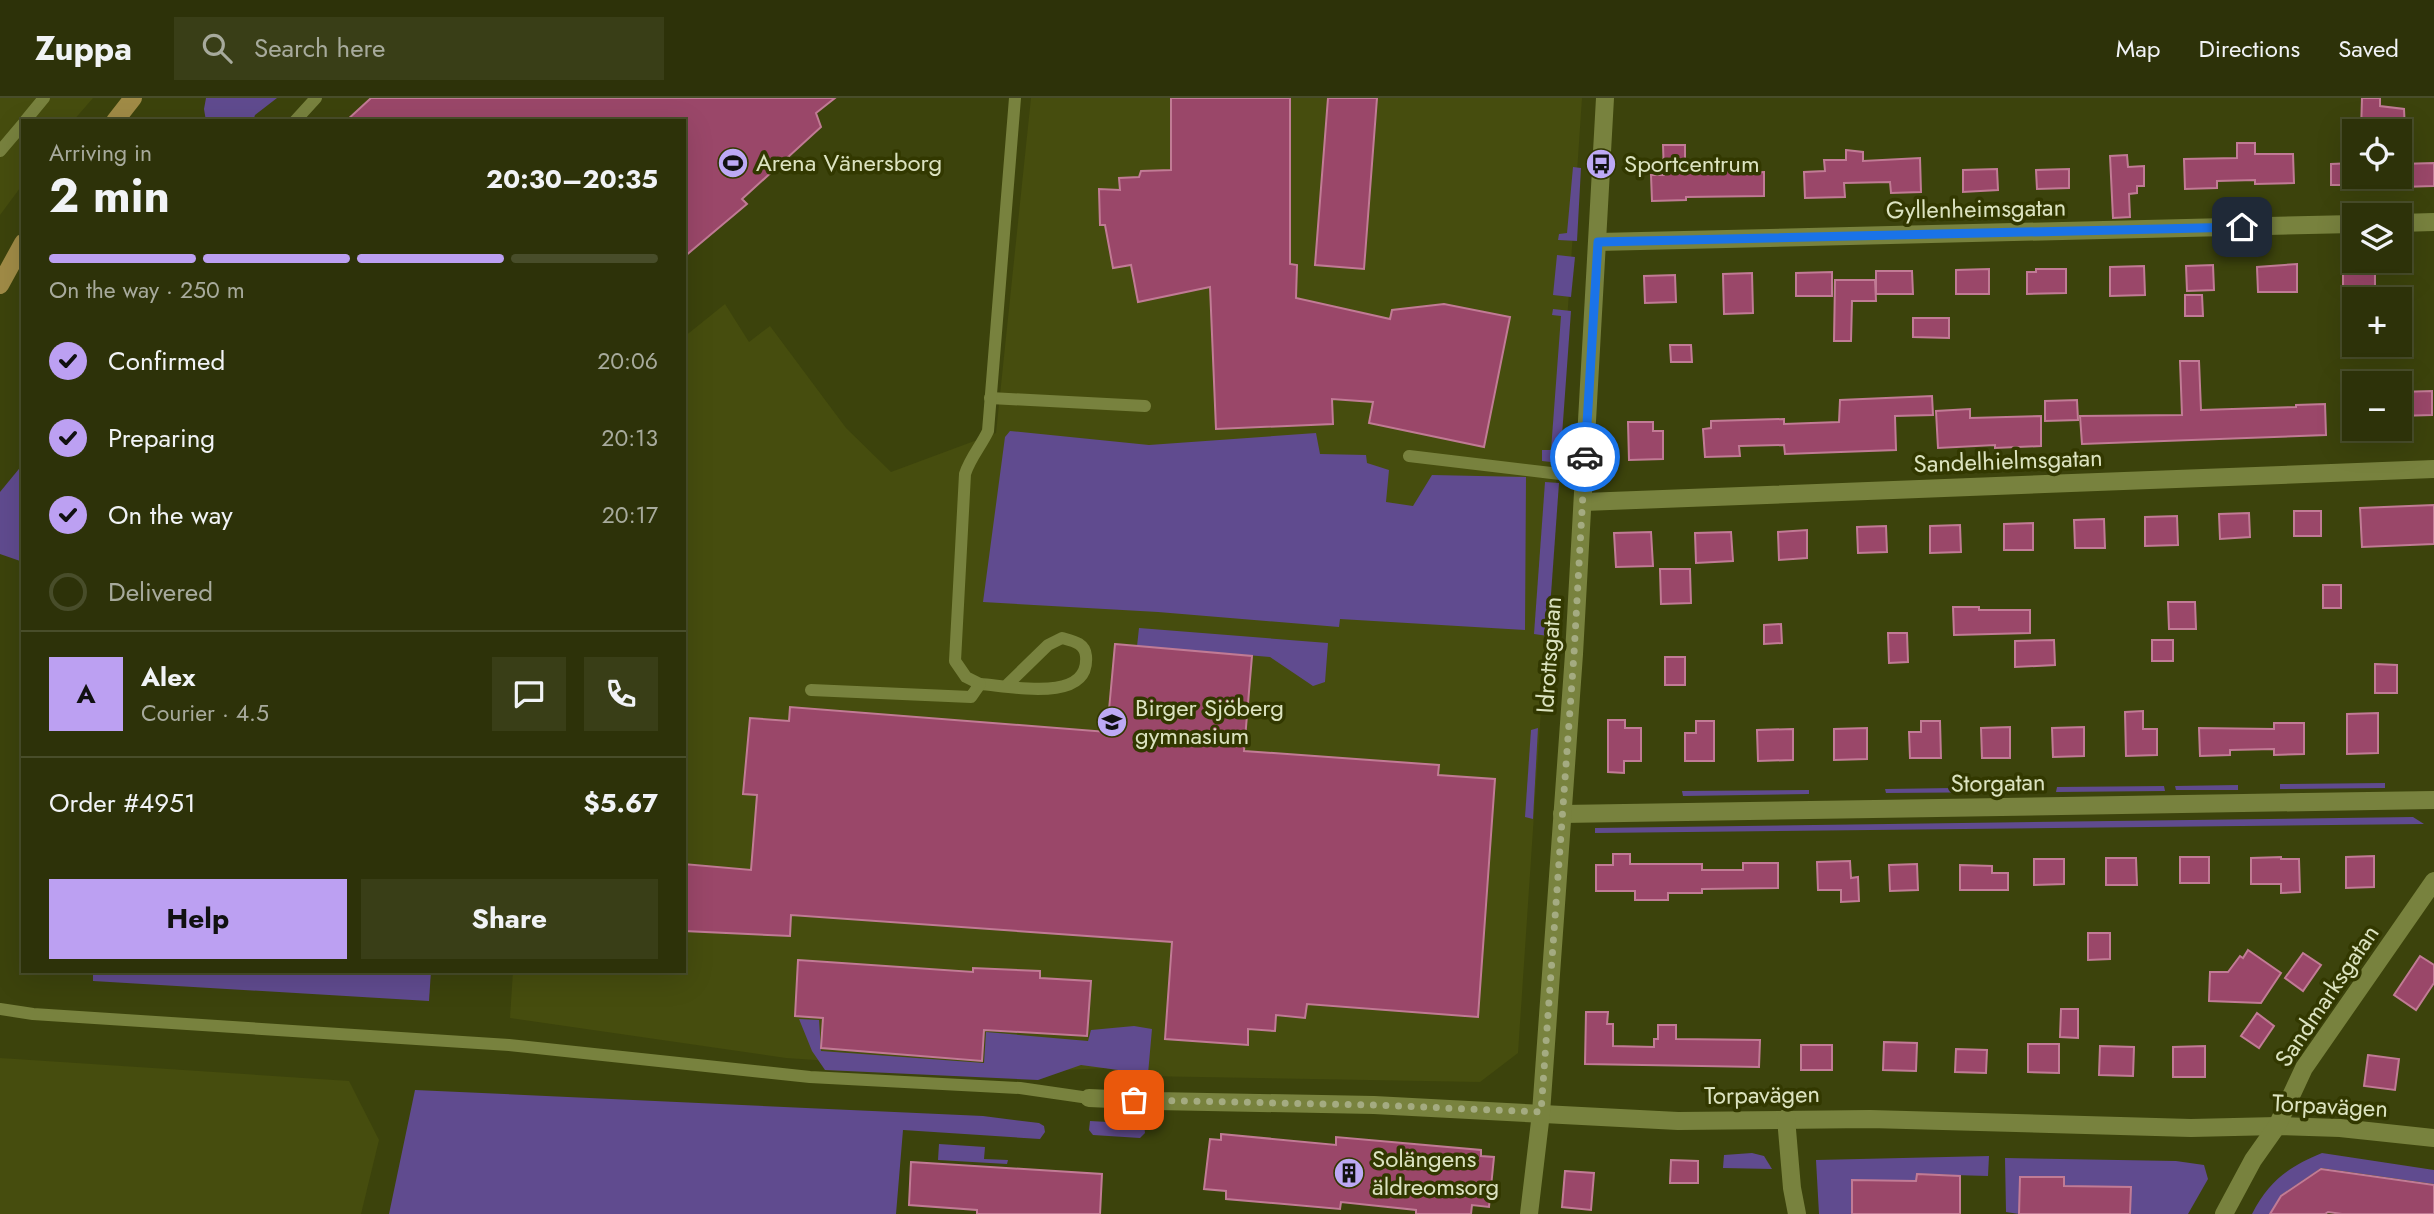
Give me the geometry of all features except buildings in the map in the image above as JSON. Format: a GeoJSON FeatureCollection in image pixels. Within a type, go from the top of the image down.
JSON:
{"type":"FeatureCollection","features":[{"type":"Feature","properties":{"kind":"street"},"geometry":{"type":"LineString","coordinates":[[116,119],[132,98]]}},
{"type":"Feature","properties":{"kind":"street","name":"Idrottsgatan"},"geometry":{"type":"LineString","coordinates":[[1529,1214],[1541,1112],[1584,502],[1605,98]]}},
{"type":"Feature","properties":{"kind":"street"},"geometry":{"type":"LineString","coordinates":[[2412,223],[2434,222]]}},
{"type":"Feature","properties":{"kind":"street","name":"Gyllenheimsgatan"},"geometry":{"type":"LineString","coordinates":[[1598,242],[2342,224]]}},
{"type":"Feature","properties":{"kind":"street"},"geometry":{"type":"LineString","coordinates":[[0,262],[21,240]]}},
{"type":"Feature","properties":{"kind":"street"},"geometry":{"type":"LineString","coordinates":[[0,285],[21,247]]}},
{"type":"Feature","properties":{"kind":"street","name":"Sandelhielmsgatan"},"geometry":{"type":"LineString","coordinates":[[1584,502],[2434,469]]}},
{"type":"Feature","properties":{"kind":"street","name":"Storgatan"},"geometry":{"type":"LineString","coordinates":[[1562,814],[2434,800]]}},
{"type":"Feature","properties":{"kind":"street","name":"Sandmarksgatan"},"geometry":{"type":"LineString","coordinates":[[2224,1214],[2253,1160],[2277,1126],[2305,1068],[2434,881]]}},
{"type":"Feature","properties":{"kind":"street","name":"Torpavägen"},"geometry":{"type":"LineString","coordinates":[[1089,1098],[1374,1105],[1678,1121],[1786,1118],[2191,1128],[2277,1126],[2383,1131],[2434,1138]]}},
{"type":"Feature","properties":{"kind":"street"},"geometry":{"type":"LineString","coordinates":[[1786,1118],[1797,1214]]}},
{"type":"Feature","properties":{"kind":"lane"},"geometry":{"type":"LineString","coordinates":[[26,119],[44,98]]}},
{"type":"Feature","properties":{"kind":"lane"},"geometry":{"type":"LineString","coordinates":[[297,119],[316,98]]}},
{"type":"Feature","properties":{"kind":"lane"},"geometry":{"type":"LineString","coordinates":[[1007,685],[1048,645],[1062,638],[1079,643],[1086,652],[1086,669],[1079,680],[1065,688],[980,684],[966,677],[955,662],[965,474],[969,461],[988,431],[1015,98]]}},
{"type":"Feature","properties":{"kind":"lane"},"geometry":{"type":"LineString","coordinates":[[0,151],[21,126]]}},
{"type":"Feature","properties":{"kind":"lane"},"geometry":{"type":"LineString","coordinates":[[990,398],[1145,406]]}},
{"type":"Feature","properties":{"kind":"lane"},"geometry":{"type":"LineString","coordinates":[[1409,456],[1584,477]]}},
{"type":"Feature","properties":{"kind":"lane"},"geometry":{"type":"LineString","coordinates":[[811,690],[971,697],[980,684]]}},
{"type":"Feature","properties":{"kind":"lane"},"geometry":{"type":"LineString","coordinates":[[0,1009],[33,1014],[509,1045],[810,1077],[1020,1088],[1089,1098]]}},
{"type":"Feature","properties":{"kind":"lane"},"geometry":{"type":"LineString","coordinates":[[1155,1120],[1156,1101]]}},
{"type":"Feature","properties":{"kind":"shaded area"},"geometry":{"type":"Polygon","coordinates":[[[0,98],[93,98],[75,119],[21,119],[21,187],[0,215],[0,98]]]}},
{"type":"Feature","properties":{"kind":"shaded area"},"geometry":{"type":"Polygon","coordinates":[[[206,98],[277,98],[254,119],[206,119],[206,98]]]}},
{"type":"Feature","properties":{"kind":"shaded area","name":"Birger Sjöberg gymnasium"},"geometry":{"type":"Polygon","coordinates":[[[1031,98],[1582,98],[1518,1053],[1480,1082],[1142,1076],[1106,1068],[1006,1073],[786,1058],[510,1018],[513,973],[686,973],[686,335],[725,304],[749,342],[770,326],[846,428],[891,472],[996,433],[1031,98]]]}},
{"type":"Feature","properties":{"kind":"shaded area"},"geometry":{"type":"Polygon","coordinates":[[[1573,167],[1581,168],[1577,241],[1558,240],[1559,234],[1567,233],[1573,167]]]}},
{"type":"Feature","properties":{"kind":"shaded area"},"geometry":{"type":"Polygon","coordinates":[[[1557,255],[1575,257],[1571,297],[1553,295],[1557,255]]]}},
{"type":"Feature","properties":{"kind":"shaded area"},"geometry":{"type":"Polygon","coordinates":[[[1553,309],[1571,311],[1560,463],[1542,461],[1542,450],[1551,450],[1561,316],[1552,315],[1553,309]]]}},
{"type":"Feature","properties":{"kind":"shaded area"},"geometry":{"type":"Polygon","coordinates":[[[1010,431],[1149,445],[1316,433],[1320,454],[1366,455],[1367,463],[1389,470],[1386,502],[1413,506],[1432,475],[1526,477],[1525,630],[1340,619],[1339,627],[1158,612],[983,602],[1005,437],[1010,431]]]}},
{"type":"Feature","properties":{"kind":"shaded area"},"geometry":{"type":"Polygon","coordinates":[[[21,466],[21,561],[0,554],[0,492],[21,466]]]}},
{"type":"Feature","properties":{"kind":"shaded area"},"geometry":{"type":"Polygon","coordinates":[[[1545,482],[1559,483],[1548,636],[1534,634],[1545,482]]]}},
{"type":"Feature","properties":{"kind":"shaded area"},"geometry":{"type":"Polygon","coordinates":[[[1139,628],[1328,643],[1325,682],[1313,686],[1270,657],[1151,647],[1134,674],[1139,628]]]}},
{"type":"Feature","properties":{"kind":"shaded area"},"geometry":{"type":"Polygon","coordinates":[[[1538,728],[1533,819],[1525,817],[1531,730],[1538,728]]]}},
{"type":"Feature","properties":{"kind":"shaded area"},"geometry":{"type":"Polygon","coordinates":[[[2385,783],[2385,788],[2280,789],[2280,784],[2385,783]]]}},
{"type":"Feature","properties":{"kind":"shaded area"},"geometry":{"type":"Polygon","coordinates":[[[2238,785],[2238,790],[2176,790],[2175,786],[2238,785]]]}},
{"type":"Feature","properties":{"kind":"shaded area"},"geometry":{"type":"Polygon","coordinates":[[[2164,786],[2165,791],[2056,792],[2057,787],[2164,786]]]}},
{"type":"Feature","properties":{"kind":"shaded area"},"geometry":{"type":"Polygon","coordinates":[[[2021,787],[2021,792],[1886,793],[1885,789],[2021,787]]]}},
{"type":"Feature","properties":{"kind":"shaded area"},"geometry":{"type":"Polygon","coordinates":[[[1809,790],[1809,794],[1683,796],[1682,791],[1809,790]]]}},
{"type":"Feature","properties":{"kind":"shaded area"},"geometry":{"type":"Polygon","coordinates":[[[2413,817],[2424,824],[1595,833],[1595,828],[2413,817]]]}},
{"type":"Feature","properties":{"kind":"shaded area"},"geometry":{"type":"Polygon","coordinates":[[[93,973],[431,973],[429,1001],[93,981],[93,973]]]}},
{"type":"Feature","properties":{"kind":"shaded area"},"geometry":{"type":"Polygon","coordinates":[[[799,1019],[819,1020],[821,1051],[984,1063],[986,1032],[1088,1041],[1091,1030],[1134,1026],[1152,1029],[1148,1074],[1081,1065],[1038,1080],[825,1070],[812,1051],[799,1019]]]}},
{"type":"Feature","properties":{"kind":"shaded area"},"geometry":{"type":"Polygon","coordinates":[[[0,1058],[349,1081],[379,1140],[361,1214],[0,1214],[0,1058]]]}},
{"type":"Feature","properties":{"kind":"shaded area"},"geometry":{"type":"Polygon","coordinates":[[[415,1090],[983,1116],[1039,1123],[1044,1126],[1045,1132],[1040,1139],[903,1130],[896,1214],[389,1214],[415,1090]]]}},
{"type":"Feature","properties":{"kind":"shaded area"},"geometry":{"type":"Polygon","coordinates":[[[1090,1121],[1144,1124],[1145,1133],[1140,1138],[1093,1135],[1089,1130],[1090,1121]]]}},
{"type":"Feature","properties":{"kind":"shaded area"},"geometry":{"type":"Polygon","coordinates":[[[939,1144],[985,1147],[984,1159],[1008,1160],[1007,1164],[938,1160],[939,1144]]]}},
{"type":"Feature","properties":{"kind":"shaded area"},"geometry":{"type":"Polygon","coordinates":[[[1752,1153],[1764,1156],[1772,1169],[1723,1168],[1724,1155],[1752,1153]]]}},
{"type":"Feature","properties":{"kind":"shaded area"},"geometry":{"type":"Polygon","coordinates":[[[2322,1153],[2434,1170],[2434,1184],[2321,1168],[2281,1195],[2270,1214],[2252,1214],[2258,1202],[2281,1176],[2322,1153]]]}},
{"type":"Feature","properties":{"kind":"shaded area"},"geometry":{"type":"Polygon","coordinates":[[[1989,1156],[1988,1176],[1918,1174],[1916,1181],[1853,1180],[1852,1214],[1819,1214],[1816,1160],[1989,1156]]]}},
{"type":"Feature","properties":{"kind":"shaded area"},"geometry":{"type":"Polygon","coordinates":[[[2005,1158],[2176,1161],[2204,1165],[2208,1179],[2188,1214],[2130,1214],[2131,1187],[2064,1186],[2063,1177],[2021,1177],[2019,1214],[2006,1212],[2005,1158]]]}},
{"type":"Feature","properties":{"kind":"way so far"},"geometry":{"type":"LineString","coordinates":[[1134,1100],[1541,1112],[1574,654],[1585,457]]}},
{"type":"Feature","properties":{"kind":"place","name":"Arena Vänersborg"},"geometry":{"type":"Point","coordinates":[733,163]}},
{"type":"Feature","properties":{"kind":"place","name":"Sportcentrum"},"geometry":{"type":"Point","coordinates":[1601,164]}},
{"type":"Feature","properties":{"kind":"place","name":"Birger Sjöberg gymnasium"},"geometry":{"type":"Point","coordinates":[1112,722]}},
{"type":"Feature","properties":{"kind":"place","name":"Solängens äldreomsorg"},"geometry":{"type":"Point","coordinates":[1349,1173]}},
{"type":"Feature","properties":{"kind":"route"},"geometry":{"type":"LineString","coordinates":[[1585,457],[1598,242],[2242,227]]}}]}
